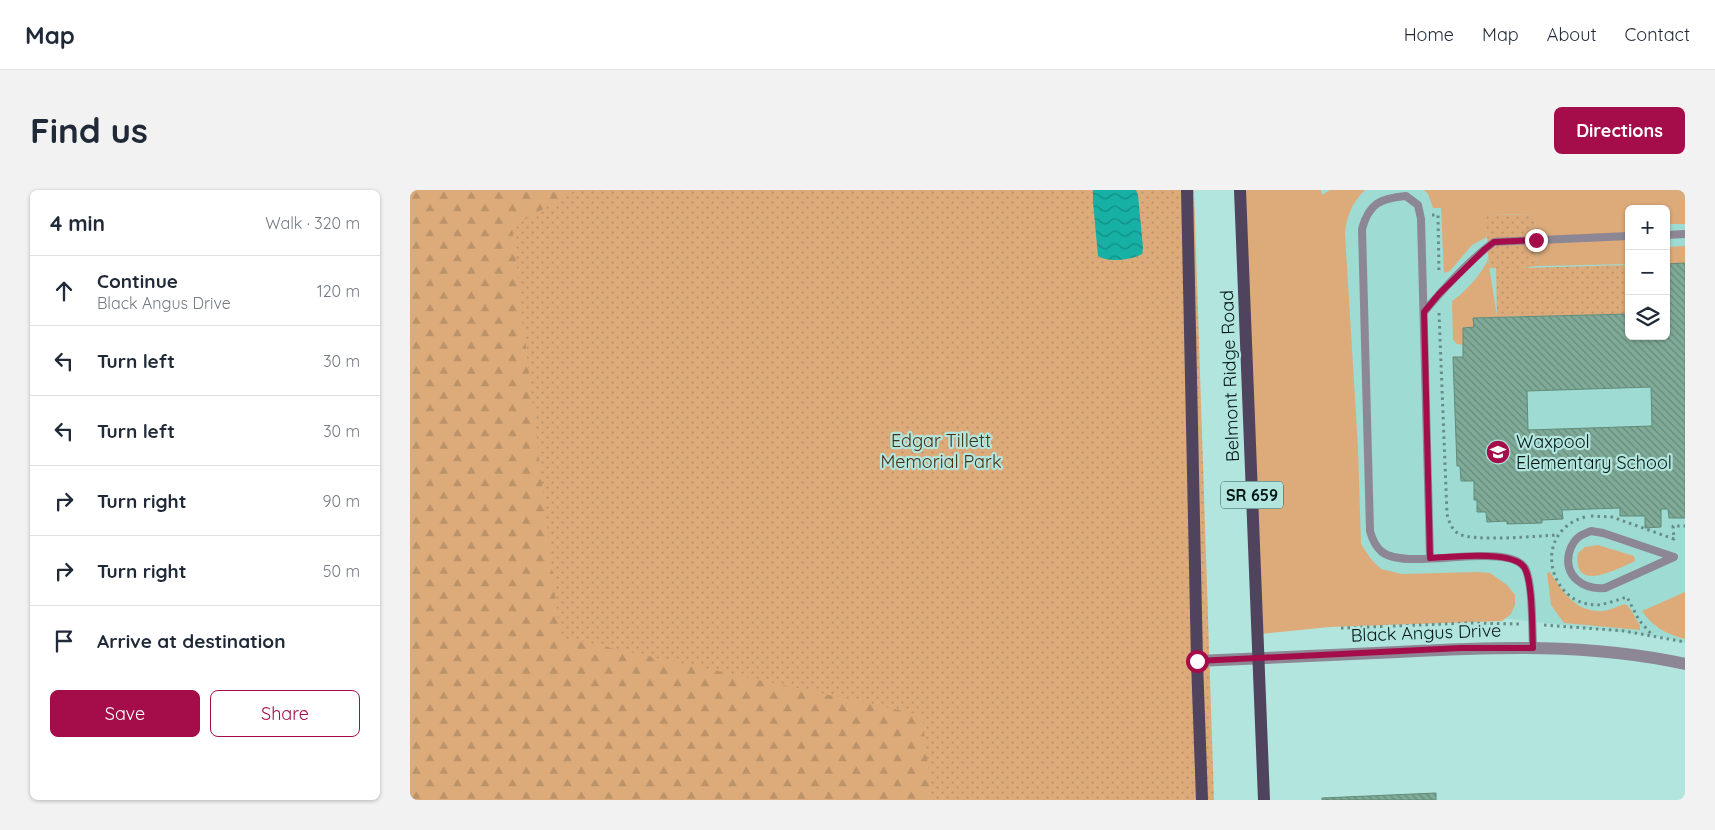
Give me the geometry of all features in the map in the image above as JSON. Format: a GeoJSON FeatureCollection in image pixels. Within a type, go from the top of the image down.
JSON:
{"type":"FeatureCollection","features":[{"type":"Feature","properties":{"kind":"main road","name":"Belmont Ridge Road"},"geometry":{"type":"LineString","coordinates":[[1187,190],[1197,661],[1202,800]]}},
{"type":"Feature","properties":{"kind":"main road","name":"Belmont Ridge Road"},"geometry":{"type":"LineString","coordinates":[[1240,190],[1264,800]]}},
{"type":"Feature","properties":{"kind":"street","name":"Black Angus Drive"},"geometry":{"type":"LineString","coordinates":[[1197,661],[1461,648],[1576,648],[1611,651],[1685,664]]}},
{"type":"Feature","properties":{"kind":"lane"},"geometry":{"type":"LineString","coordinates":[[1430,558],[1420,214],[1418,205],[1406,196],[1390,197],[1377,203],[1366,214],[1362,229],[1370,531],[1381,552],[1398,559],[1496,556],[1513,559],[1524,566],[1528,578],[1533,648]]}},
{"type":"Feature","properties":{"kind":"lane"},"geometry":{"type":"LineString","coordinates":[[1670,235],[1685,234]]}},
{"type":"Feature","properties":{"kind":"lane"},"geometry":{"type":"LineString","coordinates":[[1424,312],[1439,294],[1494,242],[1625,236]]}},
{"type":"Feature","properties":{"kind":"lane"},"geometry":{"type":"LineString","coordinates":[[1591,531],[1603,532],[1674,557],[1605,588],[1594,589],[1583,585],[1573,577],[1568,566],[1569,555],[1572,544],[1579,536],[1591,531]]}},
{"type":"Feature","properties":{"kind":"path"},"geometry":{"type":"LineString","coordinates":[[1420,214],[1438,215],[1447,514],[1450,524],[1459,534],[1475,538],[1558,535]]}},
{"type":"Feature","properties":{"kind":"path"},"geometry":{"type":"LineString","coordinates":[[1652,635],[1638,620],[1627,597],[1612,602],[1590,604],[1583,603],[1571,596],[1562,588],[1555,577],[1552,547],[1558,535],[1567,525],[1589,516],[1612,517],[1674,539],[1673,526],[1685,526]]}},
{"type":"Feature","properties":{"kind":"path"},"geometry":{"type":"LineString","coordinates":[[1340,628],[1470,623],[1532,624],[1583,627],[1652,635],[1685,642]]}},
{"type":"Feature","properties":{"kind":"shaded area","name":"Waxpool Elementary School"},"geometry":{"type":"Polygon","coordinates":[[[1320,190],[1685,190],[1685,643],[1663,637],[1502,618],[1341,622],[1320,190]]]}},
{"type":"Feature","properties":{"kind":"green space","name":"Edgar Tillett Memorial Park"},"geometry":{"type":"Polygon","coordinates":[[[410,190],[1051,190],[960,800],[410,800],[410,190]]]}},
{"type":"Feature","properties":{"kind":"green space","name":"Edgar Tillett Memorial Park"},"geometry":{"type":"Polygon","coordinates":[[[576,190],[1194,190],[1214,800],[932,800],[922,715],[560,637],[512,227],[576,190]]]}},
{"type":"Feature","properties":{"kind":"green space"},"geometry":{"type":"Polygon","coordinates":[[[1245,190],[1321,190],[1322,195],[1330,190],[1365,190],[1351,210],[1345,233],[1358,448],[1361,544],[1371,559],[1381,569],[1402,574],[1490,573],[1507,585],[1515,595],[1515,605],[1511,614],[1502,621],[1330,627],[1260,634],[1245,190]]]}},
{"type":"Feature","properties":{"kind":"green space"},"geometry":{"type":"Polygon","coordinates":[[[1424,190],[1685,190],[1685,224],[1670,224],[1670,205],[1625,205],[1625,264],[1537,266],[1535,214],[1487,215],[1487,237],[1472,245],[1450,271],[1444,273],[1441,208],[1433,208],[1428,194],[1424,190]]]}},
{"type":"Feature","properties":{"kind":"green space"},"geometry":{"type":"Polygon","coordinates":[[[1535,214],[1537,266],[1523,268],[1625,265],[1625,314],[1497,317],[1496,268],[1489,268],[1486,215],[1535,214]]]}},
{"type":"Feature","properties":{"kind":"green space"},"geometry":{"type":"Polygon","coordinates":[[[1685,246],[1685,263],[1670,264],[1670,247],[1685,246]]]}},
{"type":"Feature","properties":{"kind":"green space"},"geometry":{"type":"Polygon","coordinates":[[[1488,259],[1497,317],[1474,318],[1474,327],[1463,328],[1463,345],[1457,344],[1453,340],[1452,301],[1473,282],[1488,259]]]}},
{"type":"Feature","properties":{"kind":"green space"},"geometry":{"type":"Polygon","coordinates":[[[1598,545],[1634,556],[1635,561],[1607,573],[1589,576],[1582,573],[1578,565],[1578,553],[1585,547],[1598,545]]]}},
{"type":"Feature","properties":{"kind":"green space"},"geometry":{"type":"Polygon","coordinates":[[[1550,572],[1565,593],[1584,608],[1605,611],[1625,604],[1630,608],[1640,625],[1640,630],[1564,623],[1551,605],[1547,573],[1550,572]]]}},
{"type":"Feature","properties":{"kind":"green space"},"geometry":{"type":"Polygon","coordinates":[[[1685,592],[1685,639],[1660,629],[1642,611],[1685,592]]]}},
{"type":"Feature","properties":{"kind":"water"},"geometry":{"type":"Polygon","coordinates":[[[1093,190],[1136,190],[1143,248],[1142,254],[1120,260],[1098,256],[1093,190]]]}},
{"type":"Feature","properties":{"kind":"building","name":"Waxpool Elementary School"},"geometry":{"type":"Polygon","coordinates":[[[1685,263],[1685,518],[1669,518],[1668,509],[1661,509],[1661,527],[1645,528],[1645,516],[1620,516],[1620,508],[1562,510],[1563,519],[1542,520],[1542,523],[1507,524],[1507,521],[1487,522],[1486,512],[1477,512],[1477,500],[1474,500],[1474,481],[1461,481],[1460,466],[1457,466],[1453,357],[1463,357],[1463,328],[1474,327],[1473,318],[1625,314],[1625,340],[1670,340],[1670,264],[1685,263]],[[1651,387],[1527,391],[1528,430],[1652,426],[1651,387]]]}},
{"type":"Feature","properties":{"kind":"building"},"geometry":{"type":"Polygon","coordinates":[[[1436,793],[1436,800],[1322,800],[1322,798],[1436,793]]]}},
{"type":"Feature","properties":{"kind":"place","name":"Waxpool Elementary School"},"geometry":{"type":"Point","coordinates":[1498,452]}},
{"type":"Feature","properties":{"kind":"route"},"geometry":{"type":"LineString","coordinates":[[1197,661],[1461,648],[1533,648],[1528,578],[1524,566],[1513,559],[1496,556],[1430,558],[1424,312],[1439,294],[1494,242],[1536,240]]}}]}
